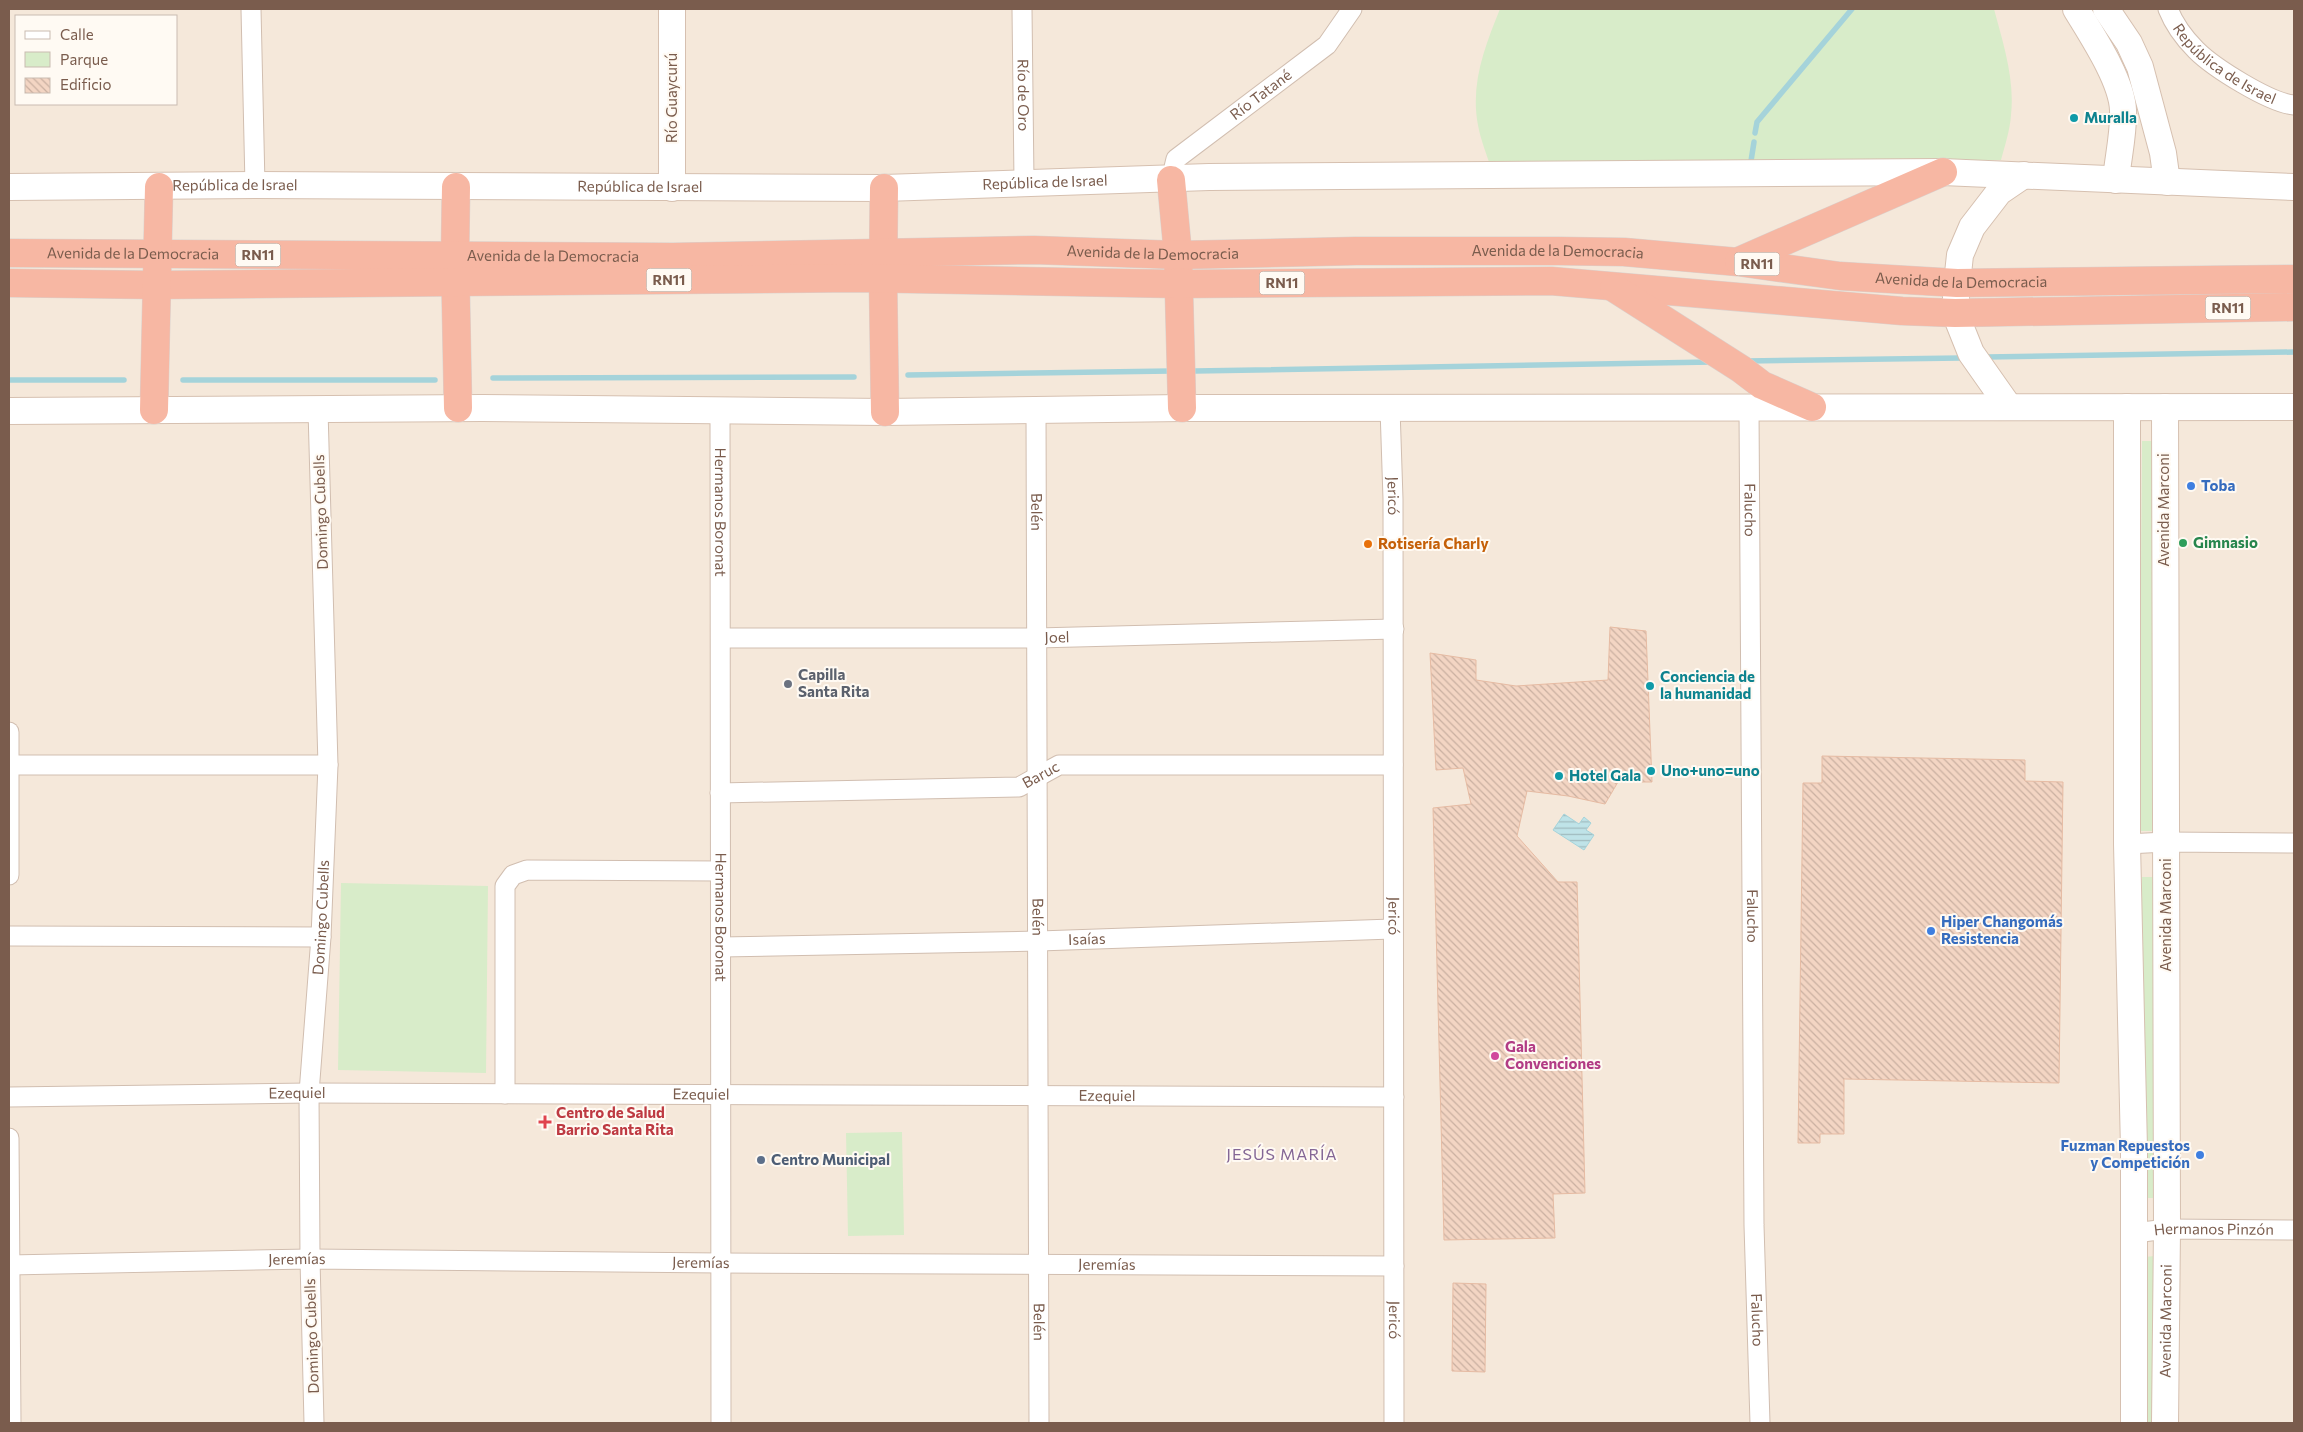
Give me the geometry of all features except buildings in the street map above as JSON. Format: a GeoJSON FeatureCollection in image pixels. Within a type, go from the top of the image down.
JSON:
{"type":"FeatureCollection","features":[{"type":"Feature","properties":{"kind":"highway"},"geometry":{"type":"LineString","coordinates":[[1738,262],[1943,172]]}},
{"type":"Feature","properties":{"kind":"highway"},"geometry":{"type":"LineString","coordinates":[[1171,180],[1178,255],[1177,284],[1182,408]]}},
{"type":"Feature","properties":{"kind":"highway"},"geometry":{"type":"LineString","coordinates":[[154,410],[159,187]]}},
{"type":"Feature","properties":{"kind":"highway"},"geometry":{"type":"LineString","coordinates":[[456,187],[458,408]]}},
{"type":"Feature","properties":{"kind":"highway"},"geometry":{"type":"LineString","coordinates":[[884,188],[885,412]]}},
{"type":"Feature","properties":{"kind":"highway","name":"Avenida de la Democracia"},"geometry":{"type":"LineString","coordinates":[[883,266],[1034,250],[1178,255],[1356,251],[1558,251],[1624,252],[1738,262],[1840,276],[1957,283],[2294,279]]}},
{"type":"Feature","properties":{"kind":"highway","name":"Avenida de la Democracia"},"geometry":{"type":"LineString","coordinates":[[9,253],[158,254],[456,269]]}},
{"type":"Feature","properties":{"kind":"highway","name":"Avenida de la Democracia"},"geometry":{"type":"LineString","coordinates":[[9,283],[157,286],[719,256],[1177,284],[1551,281],[1902,311],[1955,313],[2294,307]]}},
{"type":"Feature","properties":{"kind":"highway"},"geometry":{"type":"LineString","coordinates":[[1608,285],[1741,369],[1762,385],[1812,407]]}},
{"type":"Feature","properties":{"kind":"street"},"geometry":{"type":"LineString","coordinates":[[251,9],[255,185]]}},
{"type":"Feature","properties":{"kind":"street","name":"Río Guaycurú"},"geometry":{"type":"LineString","coordinates":[[672,9],[672,188]]}},
{"type":"Feature","properties":{"kind":"street","name":"Río de Oro"},"geometry":{"type":"LineString","coordinates":[[1022,9],[1024,182]]}},
{"type":"Feature","properties":{"kind":"street","name":"Río Tatané"},"geometry":{"type":"LineString","coordinates":[[1171,180],[1176,158],[1326,45],[1352,9]]}},
{"type":"Feature","properties":{"kind":"street"},"geometry":{"type":"LineString","coordinates":[[2076,9],[2102,52],[2115,80],[2124,109],[2116,180]]}},
{"type":"Feature","properties":{"kind":"street"},"geometry":{"type":"LineString","coordinates":[[2106,9],[2129,43],[2140,67],[2163,153],[2167,182]]}},
{"type":"Feature","properties":{"kind":"street","name":"República de Israel"},"geometry":{"type":"LineString","coordinates":[[2168,9],[2173,21],[2197,51],[2230,76],[2264,94],[2294,105]]}},
{"type":"Feature","properties":{"kind":"street"},"geometry":{"type":"LineString","coordinates":[[1943,172],[2167,182],[2290,190]]}},
{"type":"Feature","properties":{"kind":"street","name":"República de Israel"},"geometry":{"type":"LineString","coordinates":[[9,186],[159,187],[255,185],[884,188],[1024,182],[1271,177],[1943,172]]}},
{"type":"Feature","properties":{"kind":"street"},"geometry":{"type":"LineString","coordinates":[[2009,407],[1971,353],[1955,313],[1960,255],[1972,227],[1999,192],[2024,175]]}},
{"type":"Feature","properties":{"kind":"street"},"geometry":{"type":"LineString","coordinates":[[9,411],[458,408],[720,412],[885,412],[1182,408],[2165,407],[2292,404]]}},
{"type":"Feature","properties":{"kind":"street","name":"Avenida Marconi"},"geometry":{"type":"LineString","coordinates":[[2127,407],[2127,844],[2134,1149],[2134,1423]]}},
{"type":"Feature","properties":{"kind":"street","name":"Avenida Marconi"},"geometry":{"type":"LineString","coordinates":[[2165,407],[2167,1229],[2165,1423]]}},
{"type":"Feature","properties":{"kind":"street","name":"Jericó"},"geometry":{"type":"LineString","coordinates":[[1390,408],[1394,629],[1392,929],[1394,1423]]}},
{"type":"Feature","properties":{"kind":"street","name":"Falucho"},"geometry":{"type":"LineString","coordinates":[[1749,408],[1754,1195],[1760,1423]]}},
{"type":"Feature","properties":{"kind":"street","name":"Domingo Cubells"},"geometry":{"type":"LineString","coordinates":[[314,1423],[310,1259],[309,1093],[321,937],[328,765],[318,410]]}},
{"type":"Feature","properties":{"kind":"street","name":"Belén"},"geometry":{"type":"LineString","coordinates":[[1036,411],[1039,777],[1039,1423]]}},
{"type":"Feature","properties":{"kind":"street","name":"Hermanos Boronat"},"geometry":{"type":"LineString","coordinates":[[720,412],[721,1423]]}},
{"type":"Feature","properties":{"kind":"street","name":"Joel"},"geometry":{"type":"LineString","coordinates":[[721,638],[1037,638],[1394,629]]}},
{"type":"Feature","properties":{"kind":"street"},"geometry":{"type":"LineString","coordinates":[[9,732],[9,875]]}},
{"type":"Feature","properties":{"kind":"street"},"geometry":{"type":"LineString","coordinates":[[9,765],[328,765]]}},
{"type":"Feature","properties":{"kind":"street","name":"Baruc"},"geometry":{"type":"LineString","coordinates":[[720,793],[1019,788],[1059,765],[1393,765]]}},
{"type":"Feature","properties":{"kind":"street"},"geometry":{"type":"LineString","coordinates":[[2127,844],[2166,842],[2294,843]]}},
{"type":"Feature","properties":{"kind":"street"},"geometry":{"type":"LineString","coordinates":[[505,1094],[505,886],[513,875],[527,870],[720,871]]}},
{"type":"Feature","properties":{"kind":"street","name":"Isaías"},"geometry":{"type":"LineString","coordinates":[[721,947],[1039,941],[1392,929]]}},
{"type":"Feature","properties":{"kind":"street"},"geometry":{"type":"LineString","coordinates":[[9,936],[321,937]]}},
{"type":"Feature","properties":{"kind":"street","name":"Ezequiel"},"geometry":{"type":"LineString","coordinates":[[9,1097],[309,1093],[1394,1097]]}},
{"type":"Feature","properties":{"kind":"street"},"geometry":{"type":"LineString","coordinates":[[9,1138],[11,1423]]}},
{"type":"Feature","properties":{"kind":"street","name":"Hermanos Pinzón"},"geometry":{"type":"LineString","coordinates":[[2134,1233],[2167,1229],[2294,1230]]}},
{"type":"Feature","properties":{"kind":"street","name":"Jeremías"},"geometry":{"type":"LineString","coordinates":[[9,1264],[310,1259],[1394,1266]]}},
{"type":"Feature","properties":{"kind":"shaded area"},"geometry":{"type":"Polygon","coordinates":[[[9,9],[2294,9],[2294,1423],[9,1423],[9,9]]]}},
{"type":"Feature","properties":{"kind":"green space"},"geometry":{"type":"Polygon","coordinates":[[[1500,9],[1994,9],[2010,75],[2012,102],[2007,138],[2001,160],[1489,162],[1478,125],[1476,110],[1477,80],[1484,51],[1500,9]]]}},
{"type":"Feature","properties":{"kind":"green space"},"geometry":{"type":"Polygon","coordinates":[[[2142,441],[2154,441],[2152,831],[2139,831],[2142,441]]]}},
{"type":"Feature","properties":{"kind":"green space"},"geometry":{"type":"Polygon","coordinates":[[[2142,877],[2154,877],[2155,1198],[2142,1198],[2142,877]]]}},
{"type":"Feature","properties":{"kind":"green space"},"geometry":{"type":"Polygon","coordinates":[[[341,883],[488,886],[486,1073],[338,1070],[341,883]]]}},
{"type":"Feature","properties":{"kind":"green space"},"geometry":{"type":"Polygon","coordinates":[[[902,1132],[904,1235],[848,1236],[846,1133],[902,1132]]]}},
{"type":"Feature","properties":{"kind":"green space"},"geometry":{"type":"Polygon","coordinates":[[[2155,1256],[2156,1423],[2144,1423],[2144,1257],[2155,1256]]]}},
{"type":"Feature","properties":{"kind":"water"},"geometry":{"type":"Polygon","coordinates":[[[1564,814],[1579,824],[1584,817],[1591,823],[1586,830],[1594,835],[1584,850],[1553,830],[1564,814]]]}},
{"type":"Feature","properties":{"kind":"waterway"},"geometry":{"type":"LineString","coordinates":[[1755,133],[1757,122],[1852,9]]}},
{"type":"Feature","properties":{"kind":"waterway"},"geometry":{"type":"LineString","coordinates":[[1751,161],[1754,142]]}},
{"type":"Feature","properties":{"kind":"waterway"},"geometry":{"type":"LineString","coordinates":[[1987,357],[2294,352]]}},
{"type":"Feature","properties":{"kind":"waterway"},"geometry":{"type":"LineString","coordinates":[[1746,361],[1961,358]]}},
{"type":"Feature","properties":{"kind":"waterway"},"geometry":{"type":"LineString","coordinates":[[1195,371],[1712,362]]}},
{"type":"Feature","properties":{"kind":"waterway"},"geometry":{"type":"LineString","coordinates":[[908,375],[1171,371]]}},
{"type":"Feature","properties":{"kind":"waterway"},"geometry":{"type":"LineString","coordinates":[[493,378],[854,377]]}},
{"type":"Feature","properties":{"kind":"waterway"},"geometry":{"type":"LineString","coordinates":[[9,380],[124,380]]}},
{"type":"Feature","properties":{"kind":"waterway"},"geometry":{"type":"LineString","coordinates":[[183,380],[435,380]]}},
{"type":"Feature","properties":{"kind":"place","name":"Muralla"},"geometry":{"type":"Point","coordinates":[2074,118]}},
{"type":"Feature","properties":{"kind":"place","name":"Toba"},"geometry":{"type":"Point","coordinates":[2191,486]}},
{"type":"Feature","properties":{"kind":"place","name":"Gimnasio"},"geometry":{"type":"Point","coordinates":[2183,543]}},
{"type":"Feature","properties":{"kind":"place","name":"Rotisería Charly"},"geometry":{"type":"Point","coordinates":[1368,544]}},
{"type":"Feature","properties":{"kind":"place","name":"Capilla Santa Rita"},"geometry":{"type":"Point","coordinates":[788,684]}},
{"type":"Feature","properties":{"kind":"place","name":"Conciencia de la humanidad"},"geometry":{"type":"Point","coordinates":[1650,686]}},
{"type":"Feature","properties":{"kind":"place","name":"Uno+uno=uno"},"geometry":{"type":"Point","coordinates":[1651,771]}},
{"type":"Feature","properties":{"kind":"place","name":"Hotel Gala"},"geometry":{"type":"Point","coordinates":[1559,776]}},
{"type":"Feature","properties":{"kind":"place","name":"Hiper Changomás Resistencia"},"geometry":{"type":"Point","coordinates":[1931,931]}},
{"type":"Feature","properties":{"kind":"place","name":"Gala Convenciones"},"geometry":{"type":"Point","coordinates":[1495,1056]}},
{"type":"Feature","properties":{"kind":"place","name":"Centro de Salud Barrio Santa Rita"},"geometry":{"type":"Point","coordinates":[545,1122]}},
{"type":"Feature","properties":{"kind":"place","name":"Fuzman Repuestos y Competición"},"geometry":{"type":"Point","coordinates":[2200,1155]}},
{"type":"Feature","properties":{"kind":"place","name":"Centro Municipal"},"geometry":{"type":"Point","coordinates":[761,1160]}},
{"type":"Feature","properties":{"kind":"district","name":"JESÚS MARÍA"},"geometry":{"type":"Point","coordinates":[1282,1154]}}]}
